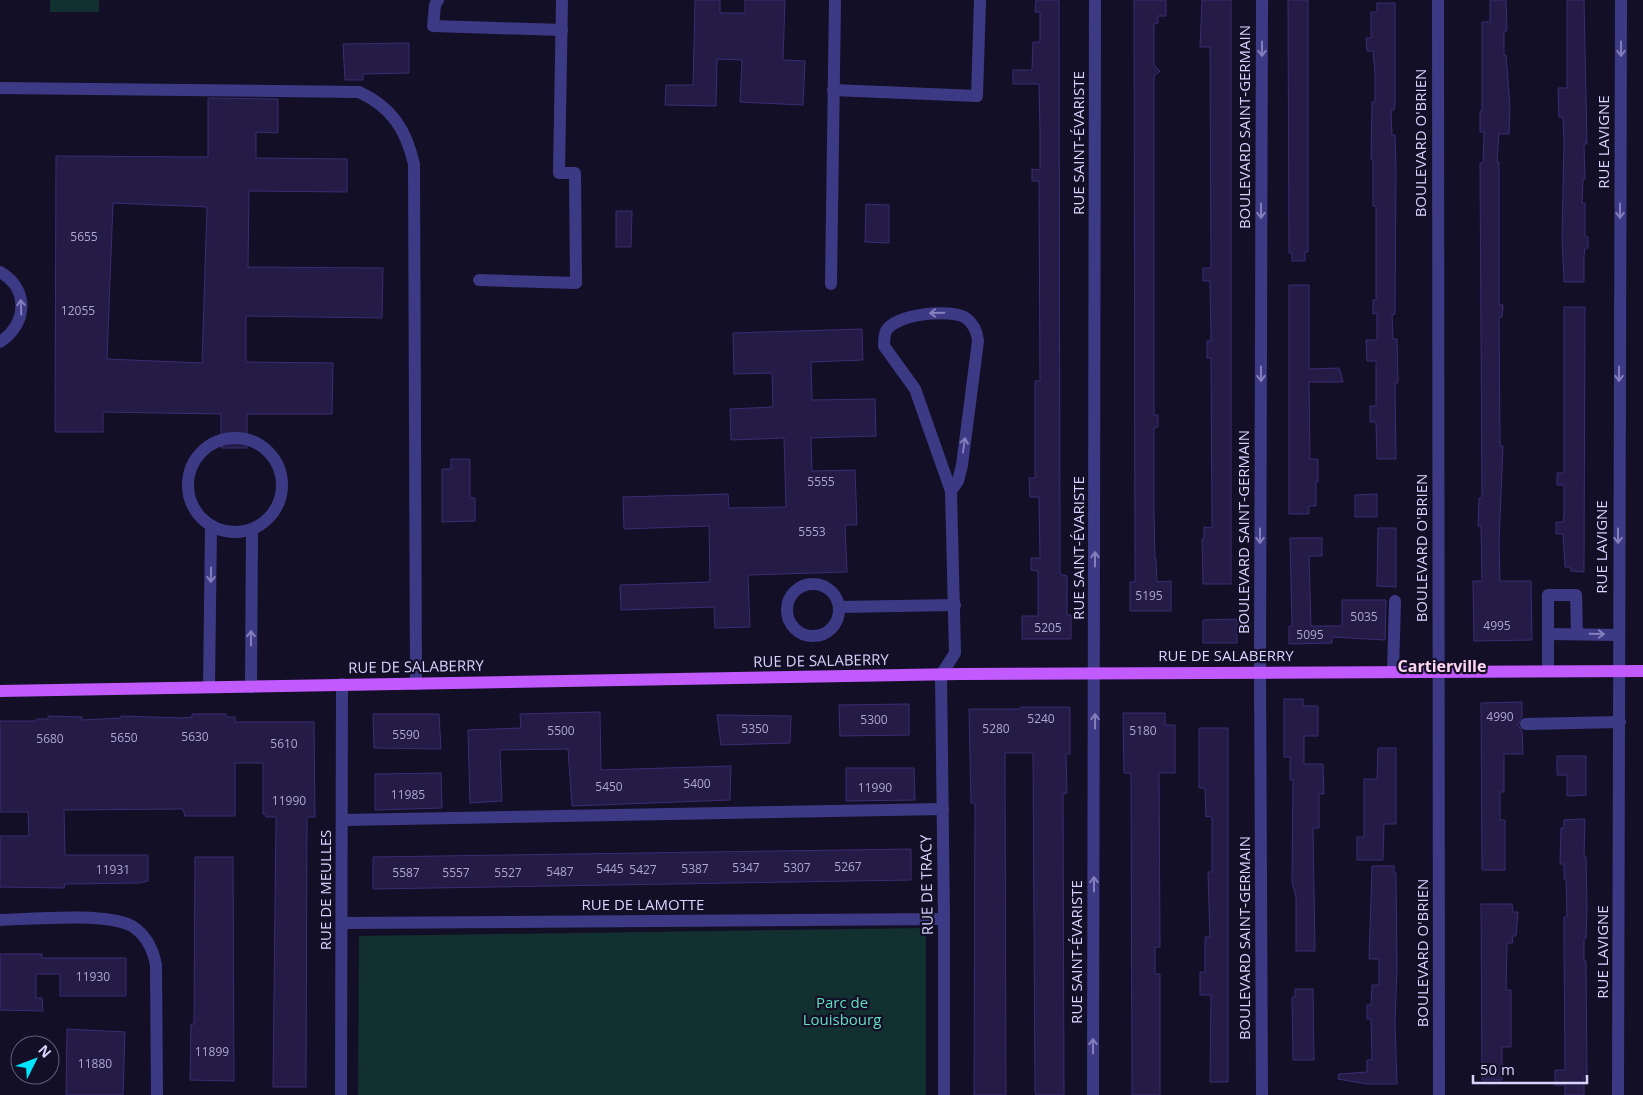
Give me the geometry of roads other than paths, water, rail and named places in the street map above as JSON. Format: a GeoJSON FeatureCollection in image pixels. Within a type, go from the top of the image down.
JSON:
{"type":"FeatureCollection","features":[{"type":"Feature","properties":{"kind":"main road","name":"RUE DE SALABERRY"},"geometry":{"type":"LineString","coordinates":[[0,691],[1095,673],[1643,671]]}},
{"type":"Feature","properties":{"kind":"street"},"geometry":{"type":"LineString","coordinates":[[438,0],[434,5],[433,26],[562,30]]}},
{"type":"Feature","properties":{"kind":"street"},"geometry":{"type":"LineString","coordinates":[[478,280],[576,283],[575,173],[559,173],[562,0]]}},
{"type":"Feature","properties":{"kind":"street"},"geometry":{"type":"LineString","coordinates":[[831,284],[835,0]]}},
{"type":"Feature","properties":{"kind":"street"},"geometry":{"type":"LineString","coordinates":[[833,90],[976,96],[980,0]]}},
{"type":"Feature","properties":{"kind":"street","name":"RUE SAINT-ÉVARISTE"},"geometry":{"type":"LineString","coordinates":[[1093,1095],[1095,0]]}},
{"type":"Feature","properties":{"kind":"street","name":"BOULEVARD SAINT-GERMAIN"},"geometry":{"type":"LineString","coordinates":[[1262,0],[1260,671],[1262,1095]]}},
{"type":"Feature","properties":{"kind":"street","name":"BOULEVARD O'BRIEN"},"geometry":{"type":"LineString","coordinates":[[1438,0],[1440,1095]]}},
{"type":"Feature","properties":{"kind":"street","name":"RUE LAVIGNE"},"geometry":{"type":"LineString","coordinates":[[1618,1095],[1621,0]]}},
{"type":"Feature","properties":{"kind":"street"},"geometry":{"type":"LineString","coordinates":[[0,88],[359,92],[391,112],[401,125],[409,142],[414,164],[416,684]]}},
{"type":"Feature","properties":{"kind":"street"},"geometry":{"type":"LineString","coordinates":[[0,272],[9,277],[20,292],[23,313],[12,335],[0,342]]}},
{"type":"Feature","properties":{"kind":"street"},"geometry":{"type":"LineString","coordinates":[[941,675],[955,653],[951,491],[915,389],[884,346],[886,330],[894,323],[929,313],[959,315],[966,318],[977,329],[978,341],[962,465],[958,481],[951,491]]}},
{"type":"Feature","properties":{"kind":"street"},"geometry":{"type":"LineString","coordinates":[[239,438],[254,442],[267,451],[277,463],[282,478],[281,494],[276,509],[266,521],[252,529],[238,532],[224,531],[211,526],[199,516],[191,502],[188,487],[190,471],[197,457],[208,446],[223,439],[239,438]]}},
{"type":"Feature","properties":{"kind":"street"},"geometry":{"type":"LineString","coordinates":[[209,687],[211,526]]}},
{"type":"Feature","properties":{"kind":"street"},"geometry":{"type":"LineString","coordinates":[[251,687],[252,529]]}},
{"type":"Feature","properties":{"kind":"street"},"geometry":{"type":"LineString","coordinates":[[816,584],[832,592],[839,608],[839,616],[830,630],[815,637],[798,632],[788,619],[787,611],[792,594],[798,588],[816,584]]}},
{"type":"Feature","properties":{"kind":"street"},"geometry":{"type":"LineString","coordinates":[[1548,671],[1548,595],[1576,595],[1577,634]]}},
{"type":"Feature","properties":{"kind":"street"},"geometry":{"type":"LineString","coordinates":[[1393,672],[1395,601]]}},
{"type":"Feature","properties":{"kind":"street"},"geometry":{"type":"LineString","coordinates":[[839,608],[955,605]]}},
{"type":"Feature","properties":{"kind":"street"},"geometry":{"type":"LineString","coordinates":[[1548,634],[1618,635]]}},
{"type":"Feature","properties":{"kind":"street","name":"RUE DE TRACY"},"geometry":{"type":"LineString","coordinates":[[941,675],[944,1095]]}},
{"type":"Feature","properties":{"kind":"street","name":"RUE DE MEULLES"},"geometry":{"type":"LineString","coordinates":[[341,1095],[343,923],[342,684]]}},
{"type":"Feature","properties":{"kind":"street"},"geometry":{"type":"LineString","coordinates":[[1526,724],[1620,722]]}},
{"type":"Feature","properties":{"kind":"street"},"geometry":{"type":"LineString","coordinates":[[343,820],[943,809]]}},
{"type":"Feature","properties":{"kind":"street"},"geometry":{"type":"LineString","coordinates":[[0,920],[105,920],[132,926],[144,937],[153,950],[156,965],[157,1095]]}},
{"type":"Feature","properties":{"kind":"street","name":"RUE DE LAMOTTE"},"geometry":{"type":"LineString","coordinates":[[343,923],[944,920]]}},
{"type":"Feature","properties":{"kind":"district","name":"Cartierville"},"geometry":{"type":"Point","coordinates":[1442,666]}},
{"type":"Feature","properties":{"kind":"park label","name":"Parc de Louisbourg"},"geometry":{"type":"Point","coordinates":[842,1012]}}]}
